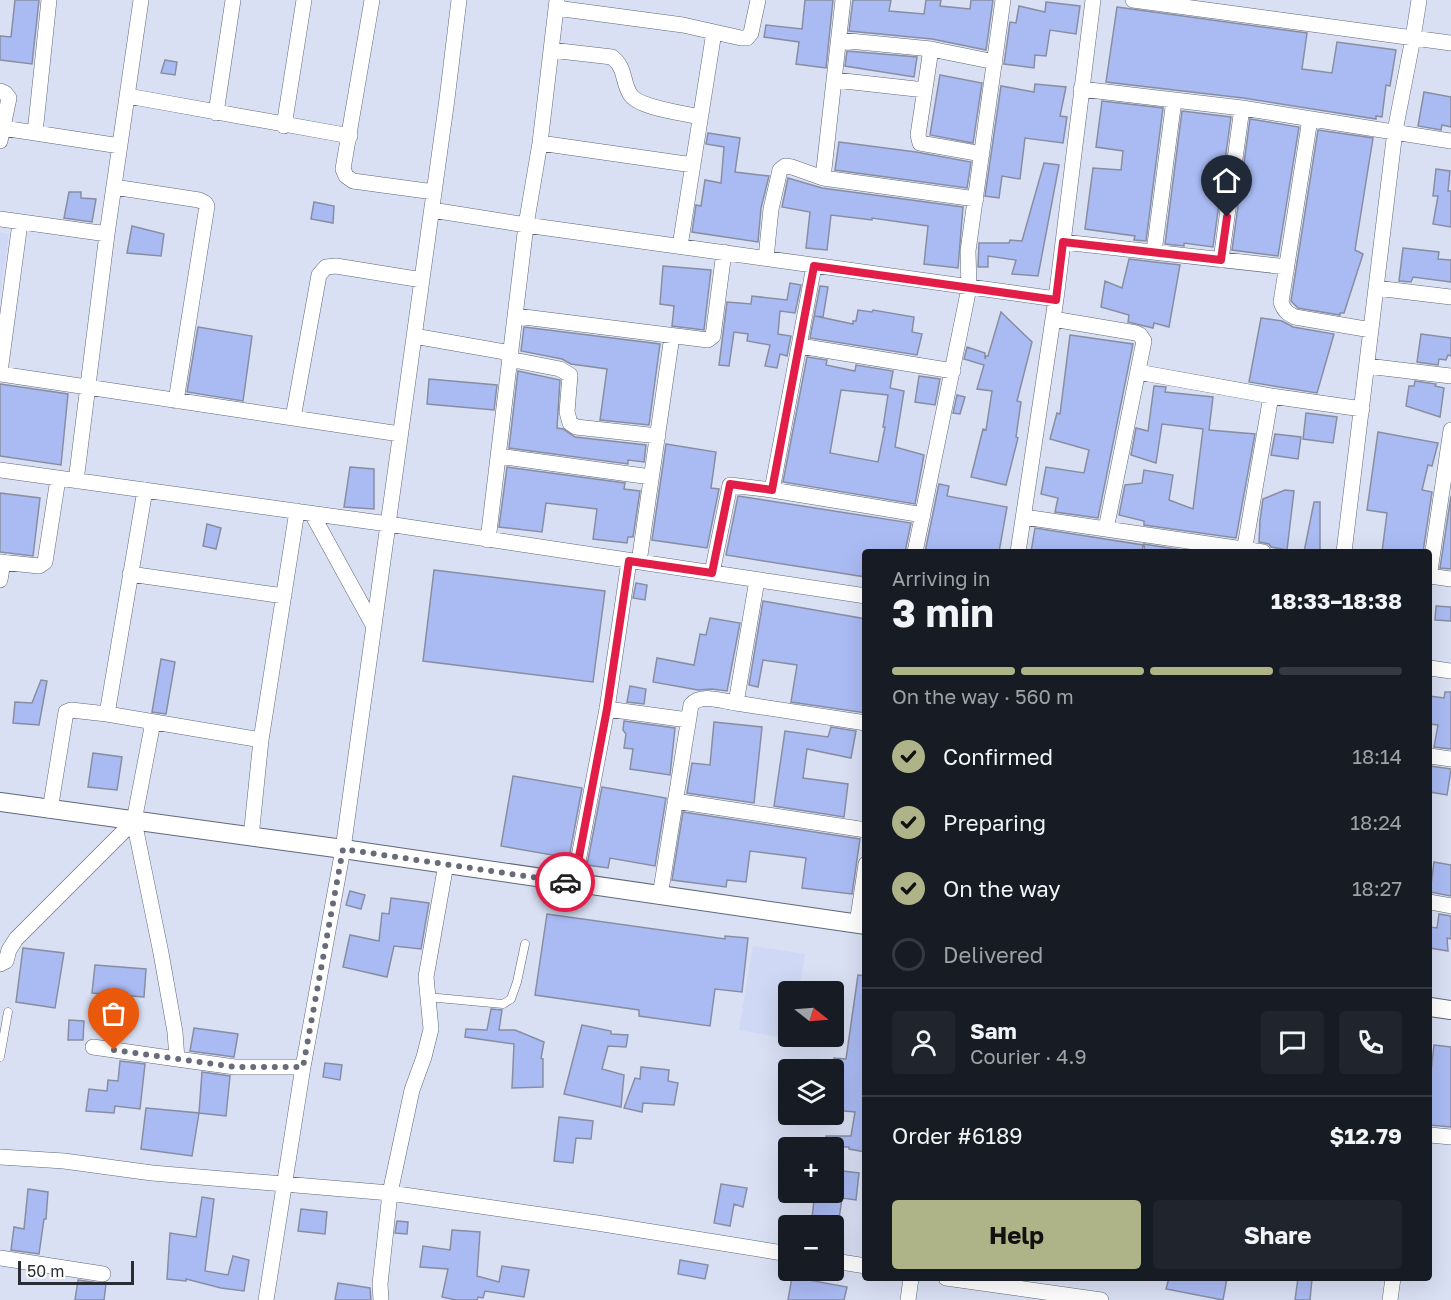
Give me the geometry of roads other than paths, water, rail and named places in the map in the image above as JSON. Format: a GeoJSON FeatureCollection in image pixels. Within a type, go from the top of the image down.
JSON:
{"type":"FeatureCollection","features":[{"type":"Feature","properties":{"kind":"street"},"geometry":{"type":"LineString","coordinates":[[35,133],[49,0]]}},
{"type":"Feature","properties":{"kind":"street"},"geometry":{"type":"LineString","coordinates":[[76,481],[107,234],[141,0]]}},
{"type":"Feature","properties":{"kind":"street"},"geometry":{"type":"LineString","coordinates":[[216,113],[233,0]]}},
{"type":"Feature","properties":{"kind":"street"},"geometry":{"type":"LineString","coordinates":[[284,126],[304,0]]}},
{"type":"Feature","properties":{"kind":"street"},"geometry":{"type":"LineString","coordinates":[[372,0],[343,169],[346,176],[353,181],[434,192]]}},
{"type":"Feature","properties":{"kind":"street"},"geometry":{"type":"LineString","coordinates":[[266,1300],[283,1183],[343,849],[459,0]]}},
{"type":"Feature","properties":{"kind":"street"},"geometry":{"type":"LineString","coordinates":[[488,540],[526,225],[540,143],[556,4],[683,25],[741,38],[749,36],[758,0]]}},
{"type":"Feature","properties":{"kind":"street"},"geometry":{"type":"LineString","coordinates":[[823,178],[843,0]]}},
{"type":"Feature","properties":{"kind":"street"},"geometry":{"type":"LineString","coordinates":[[916,549],[969,288],[968,251],[1003,0]]}},
{"type":"Feature","properties":{"kind":"street"},"geometry":{"type":"LineString","coordinates":[[1019,549],[1056,300],[1093,0]]}},
{"type":"Feature","properties":{"kind":"street"},"geometry":{"type":"LineString","coordinates":[[1133,0],[1451,44]]}},
{"type":"Feature","properties":{"kind":"street"},"geometry":{"type":"LineString","coordinates":[[1344,549],[1395,131],[1419,0]]}},
{"type":"Feature","properties":{"kind":"street"},"geometry":{"type":"LineString","coordinates":[[680,246],[714,32]]}},
{"type":"Feature","properties":{"kind":"street"},"geometry":{"type":"LineString","coordinates":[[839,40],[931,49],[995,62]]}},
{"type":"Feature","properties":{"kind":"street"},"geometry":{"type":"LineString","coordinates":[[931,49],[918,135],[920,143],[982,154]]}},
{"type":"Feature","properties":{"kind":"street"},"geometry":{"type":"LineString","coordinates":[[551,50],[612,57],[620,63],[630,96],[643,104],[700,117]]}},
{"type":"Feature","properties":{"kind":"street"},"geometry":{"type":"LineString","coordinates":[[835,80],[925,90]]}},
{"type":"Feature","properties":{"kind":"street"},"geometry":{"type":"LineString","coordinates":[[1081,89],[1242,108],[1451,141]]}},
{"type":"Feature","properties":{"kind":"street"},"geometry":{"type":"LineString","coordinates":[[0,92],[5,93],[9,98],[1,134],[35,133],[120,146]]}},
{"type":"Feature","properties":{"kind":"street"},"geometry":{"type":"LineString","coordinates":[[128,96],[284,126],[350,136]]}},
{"type":"Feature","properties":{"kind":"street"},"geometry":{"type":"LineString","coordinates":[[1154,252],[1174,100]]}},
{"type":"Feature","properties":{"kind":"street"},"geometry":{"type":"LineString","coordinates":[[1221,260],[1242,108]]}},
{"type":"Feature","properties":{"kind":"street"},"geometry":{"type":"LineString","coordinates":[[1311,119],[1281,302],[1286,313],[1295,317],[1371,330]]}},
{"type":"Feature","properties":{"kind":"street"},"geometry":{"type":"LineString","coordinates":[[540,143],[693,165]]}},
{"type":"Feature","properties":{"kind":"street"},"geometry":{"type":"LineString","coordinates":[[766,258],[771,209],[780,170],[785,166],[823,178],[976,199]]}},
{"type":"Feature","properties":{"kind":"street"},"geometry":{"type":"LineString","coordinates":[[114,187],[199,200],[205,202],[207,206],[176,401]]}},
{"type":"Feature","properties":{"kind":"street"},"geometry":{"type":"LineString","coordinates":[[432,210],[1056,300]]}},
{"type":"Feature","properties":{"kind":"street"},"geometry":{"type":"LineString","coordinates":[[0,219],[107,234]]}},
{"type":"Feature","properties":{"kind":"street"},"geometry":{"type":"LineString","coordinates":[[20,223],[0,373],[400,434]]}},
{"type":"Feature","properties":{"kind":"street"},"geometry":{"type":"LineString","coordinates":[[1063,242],[1287,267]]}},
{"type":"Feature","properties":{"kind":"street"},"geometry":{"type":"LineString","coordinates":[[516,316],[708,340],[713,336],[724,252]]}},
{"type":"Feature","properties":{"kind":"street"},"geometry":{"type":"LineString","coordinates":[[293,418],[319,275],[326,267],[336,266],[422,280]]}},
{"type":"Feature","properties":{"kind":"street"},"geometry":{"type":"LineString","coordinates":[[772,490],[814,266]]}},
{"type":"Feature","properties":{"kind":"street"},"geometry":{"type":"LineString","coordinates":[[1376,288],[1451,297]]}},
{"type":"Feature","properties":{"kind":"street"},"geometry":{"type":"LineString","coordinates":[[1053,319],[1140,335],[1144,341],[1106,529]]}},
{"type":"Feature","properties":{"kind":"street"},"geometry":{"type":"LineString","coordinates":[[414,336],[560,369],[570,375],[567,412],[570,423],[576,427],[658,436]]}},
{"type":"Feature","properties":{"kind":"street"},"geometry":{"type":"LineString","coordinates":[[574,883],[651,477],[672,336]]}},
{"type":"Feature","properties":{"kind":"street"},"geometry":{"type":"LineString","coordinates":[[800,346],[952,371]]}},
{"type":"Feature","properties":{"kind":"street"},"geometry":{"type":"LineString","coordinates":[[1367,366],[1451,376]]}},
{"type":"Feature","properties":{"kind":"street"},"geometry":{"type":"LineString","coordinates":[[1138,372],[1271,396],[1362,409]]}},
{"type":"Feature","properties":{"kind":"street"},"geometry":{"type":"LineString","coordinates":[[1244,549],[1271,396]]}},
{"type":"Feature","properties":{"kind":"street"},"geometry":{"type":"LineString","coordinates":[[1432,557],[1451,430]]}},
{"type":"Feature","properties":{"kind":"street"},"geometry":{"type":"LineString","coordinates":[[498,456],[651,477]]}},
{"type":"Feature","properties":{"kind":"street"},"geometry":{"type":"LineString","coordinates":[[0,470],[388,524],[862,595]]}},
{"type":"Feature","properties":{"kind":"street"},"geometry":{"type":"LineString","coordinates":[[0,580],[2,562],[39,566],[45,562],[58,478]]}},
{"type":"Feature","properties":{"kind":"street"},"geometry":{"type":"LineString","coordinates":[[712,573],[730,484],[922,515]]}},
{"type":"Feature","properties":{"kind":"street"},"geometry":{"type":"LineString","coordinates":[[107,714],[145,490]]}},
{"type":"Feature","properties":{"kind":"street"},"geometry":{"type":"LineString","coordinates":[[251,837],[261,740],[284,596],[304,513]]}},
{"type":"Feature","properties":{"kind":"street"},"geometry":{"type":"LineString","coordinates":[[304,513],[373,625]]}},
{"type":"Feature","properties":{"kind":"street"},"geometry":{"type":"LineString","coordinates":[[1024,517],[1231,549]]}},
{"type":"Feature","properties":{"kind":"street"},"geometry":{"type":"LineString","coordinates":[[130,574],[284,596]]}},
{"type":"Feature","properties":{"kind":"street"},"geometry":{"type":"LineString","coordinates":[[1432,576],[1451,579]]}},
{"type":"Feature","properties":{"kind":"street"},"geometry":{"type":"LineString","coordinates":[[736,704],[757,580]]}},
{"type":"Feature","properties":{"kind":"street"},"geometry":{"type":"LineString","coordinates":[[1432,668],[1451,671]]}},
{"type":"Feature","properties":{"kind":"street"},"geometry":{"type":"LineString","coordinates":[[660,896],[688,720],[694,700],[701,698],[862,722]]}},
{"type":"Feature","properties":{"kind":"street"},"geometry":{"type":"LineString","coordinates":[[607,709],[688,720]]}},
{"type":"Feature","properties":{"kind":"street"},"geometry":{"type":"LineString","coordinates":[[50,810],[66,712],[71,710],[261,740]]}},
{"type":"Feature","properties":{"kind":"street"},"geometry":{"type":"LineString","coordinates":[[153,722],[134,821],[161,953],[175,1032],[177,1059]]}},
{"type":"Feature","properties":{"kind":"street"},"geometry":{"type":"LineString","coordinates":[[1432,756],[1451,759]]}},
{"type":"Feature","properties":{"kind":"street"},"geometry":{"type":"LineString","coordinates":[[675,801],[862,829]]}},
{"type":"Feature","properties":{"kind":"street"},"geometry":{"type":"LineString","coordinates":[[0,802],[343,849],[861,925]]}},
{"type":"Feature","properties":{"kind":"street"},"geometry":{"type":"LineString","coordinates":[[0,963],[6,961],[9,950],[16,939],[134,821]]}},
{"type":"Feature","properties":{"kind":"street"},"geometry":{"type":"LineString","coordinates":[[381,1300],[380,1284],[390,1193],[412,1090],[424,1057],[430,1029],[426,977],[446,864]]}},
{"type":"Feature","properties":{"kind":"street"},"geometry":{"type":"LineString","coordinates":[[1432,902],[1451,906]]}},
{"type":"Feature","properties":{"kind":"street"},"geometry":{"type":"LineString","coordinates":[[1432,1007],[1451,1010]]}},
{"type":"Feature","properties":{"kind":"street"},"geometry":{"type":"LineString","coordinates":[[93,1047],[235,1067],[303,1067]]}},
{"type":"Feature","properties":{"kind":"street"},"geometry":{"type":"LineString","coordinates":[[1432,1135],[1451,1137]]}},
{"type":"Feature","properties":{"kind":"street"},"geometry":{"type":"LineString","coordinates":[[0,1157],[64,1161],[152,1173],[390,1193],[778,1252]]}},
{"type":"Feature","properties":{"kind":"street"},"geometry":{"type":"LineString","coordinates":[[0,1258],[103,1274]]}},
{"type":"Feature","properties":{"kind":"street"},"geometry":{"type":"LineString","coordinates":[[844,1263],[862,1265]]}},
{"type":"Feature","properties":{"kind":"street"},"geometry":{"type":"LineString","coordinates":[[908,1300],[910,1281]]}},
{"type":"Feature","properties":{"kind":"street"},"geometry":{"type":"LineString","coordinates":[[967,1281],[1101,1300]]}},
{"type":"Feature","properties":{"kind":"street"},"geometry":{"type":"LineString","coordinates":[[1390,1300],[1393,1281]]}},
{"type":"Feature","properties":{"kind":"lane"},"geometry":{"type":"LineString","coordinates":[[427,997],[503,1004],[511,999],[525,944]]}},
{"type":"Feature","properties":{"kind":"lane"},"geometry":{"type":"LineString","coordinates":[[0,1058],[8,1012]]}}]}
